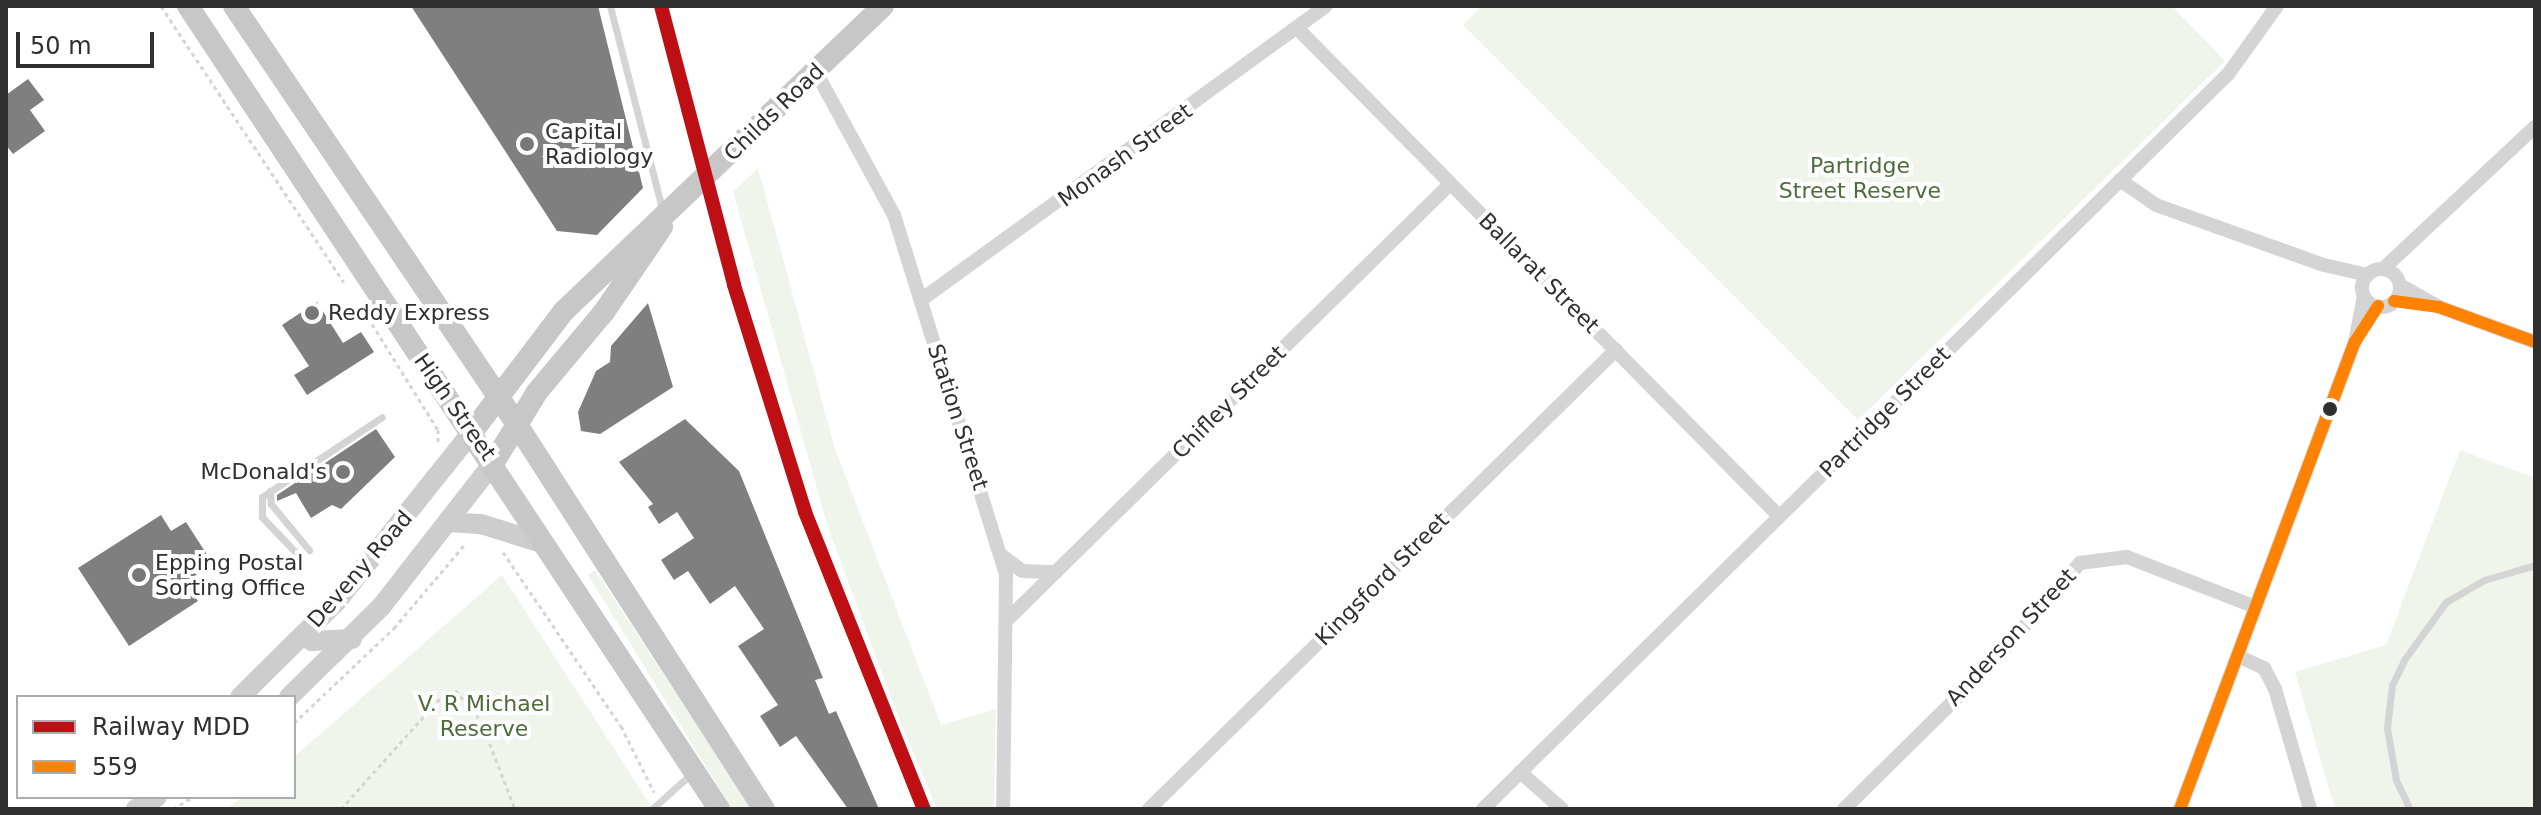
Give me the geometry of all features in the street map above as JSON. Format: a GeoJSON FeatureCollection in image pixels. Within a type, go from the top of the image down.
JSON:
{"type":"FeatureCollection","features":[{"type":"Feature","properties":{"kind":"main road","name":"High Street"},"geometry":{"type":"LineString","coordinates":[[188,6],[494,462],[719,809]]}},
{"type":"Feature","properties":{"kind":"main road","name":"High Street"},"geometry":{"type":"LineString","coordinates":[[234,6],[497,394],[764,809]]}},
{"type":"Feature","properties":{"kind":"main road","name":"Childs Road"},"geometry":{"type":"LineString","coordinates":[[472,432],[497,394],[595,279],[666,219],[883,6]]}},
{"type":"Feature","properties":{"kind":"main road","name":"Childs Road"},"geometry":{"type":"LineString","coordinates":[[494,462],[516,423],[652,250],[666,219]]}},
{"type":"Feature","properties":{"kind":"street","name":"Monash Street"},"geometry":{"type":"LineString","coordinates":[[921,300],[1299,30],[1326,6]]}},
{"type":"Feature","properties":{"kind":"street","name":"Partridge Street"},"geometry":{"type":"LineString","coordinates":[[1483,809],[2249,52],[2277,6]]}},
{"type":"Feature","properties":{"kind":"street","name":"Ballarat Street"},"geometry":{"type":"LineString","coordinates":[[1299,30],[1779,516]]}},
{"type":"Feature","properties":{"kind":"street","name":"Station Street"},"geometry":{"type":"LineString","coordinates":[[816,72],[886,197],[1001,555],[1008,619],[1007,786],[1010,809]]}},
{"type":"Feature","properties":{"kind":"street"},"geometry":{"type":"LineString","coordinates":[[2120,180],[2156,205],[2324,265],[2368,275],[2383,269],[2422,239],[2535,127]]}},
{"type":"Feature","properties":{"kind":"street","name":"Chifley Street"},"geometry":{"type":"LineString","coordinates":[[1008,619],[1450,184]]}},
{"type":"Feature","properties":{"kind":"street"},"geometry":{"type":"LineString","coordinates":[[2394,301],[2398,282],[2422,239]]}},
{"type":"Feature","properties":{"kind":"street"},"geometry":{"type":"LineString","coordinates":[[2324,265],[2378,306]]}},
{"type":"Feature","properties":{"kind":"street"},"geometry":{"type":"LineString","coordinates":[[2383,269],[2439,307],[2535,342]]}},
{"type":"Feature","properties":{"kind":"street"},"geometry":{"type":"LineString","coordinates":[[2180,809],[2355,342],[2368,275]]}},
{"type":"Feature","properties":{"kind":"street"},"geometry":{"type":"LineString","coordinates":[[2355,342],[2378,306],[2394,301],[2439,307]]}},
{"type":"Feature","properties":{"kind":"street","name":"Kingsford Street"},"geometry":{"type":"LineString","coordinates":[[1149,809],[1616,350]]}},
{"type":"Feature","properties":{"kind":"street","name":"Deveny Road"},"geometry":{"type":"LineString","coordinates":[[242,695],[303,635],[472,432]]}},
{"type":"Feature","properties":{"kind":"street","name":"Deveny Road"},"geometry":{"type":"LineString","coordinates":[[291,695],[352,639],[450,522],[494,462]]}},
{"type":"Feature","properties":{"kind":"street"},"geometry":{"type":"LineString","coordinates":[[450,522],[481,524],[545,544]]}},
{"type":"Feature","properties":{"kind":"street"},"geometry":{"type":"LineString","coordinates":[[1001,555],[1022,571],[1056,572]]}},
{"type":"Feature","properties":{"kind":"street","name":"Anderson Street"},"geometry":{"type":"LineString","coordinates":[[1844,809],[1999,656],[2080,563],[2127,557],[2256,607]]}},
{"type":"Feature","properties":{"kind":"street"},"geometry":{"type":"LineString","coordinates":[[303,635],[312,641],[352,639]]}},
{"type":"Feature","properties":{"kind":"street"},"geometry":{"type":"LineString","coordinates":[[2238,656],[2264,668],[2275,689],[2310,809]]}},
{"type":"Feature","properties":{"kind":"street"},"geometry":{"type":"LineString","coordinates":[[1520,772],[1562,809]]}},
{"type":"Feature","properties":{"kind":"street","name":"Station Street"},"geometry":{"type":"LineString","coordinates":[[1003,809],[1007,786]]}},
{"type":"Feature","properties":{"kind":"street"},"geometry":{"type":"LineString","coordinates":[[136,809],[154,799]]}},
{"type":"Feature","properties":{"kind":"lane"},"geometry":{"type":"LineString","coordinates":[[610,6],[653,191],[666,219]]}},
{"type":"Feature","properties":{"kind":"lane"},"geometry":{"type":"LineString","coordinates":[[301,558],[260,513],[262,497],[382,417]]}},
{"type":"Feature","properties":{"kind":"lane"},"geometry":{"type":"LineString","coordinates":[[270,491],[271,504],[309,550]]}},
{"type":"Feature","properties":{"kind":"lane"},"geometry":{"type":"LineString","coordinates":[[2410,809],[2392,768],[2387,728],[2392,685],[2404,660],[2454,597],[2484,580],[2535,565]]}},
{"type":"Feature","properties":{"kind":"lane"},"geometry":{"type":"LineString","coordinates":[[652,809],[658,799],[694,771]]}},
{"type":"Feature","properties":{"kind":"path"},"geometry":{"type":"LineString","coordinates":[[161,6],[350,289]]}},
{"type":"Feature","properties":{"kind":"path"},"geometry":{"type":"LineString","coordinates":[[370,321],[438,430],[449,463]]}},
{"type":"Feature","properties":{"kind":"path"},"geometry":{"type":"LineString","coordinates":[[296,721],[394,628],[481,524]]}},
{"type":"Feature","properties":{"kind":"path"},"geometry":{"type":"LineString","coordinates":[[498,549],[621,726],[658,799]]}},
{"type":"Feature","properties":{"kind":"path"},"geometry":{"type":"LineString","coordinates":[[341,809],[442,696],[455,690],[481,721],[515,809]]}},
{"type":"Feature","properties":{"kind":"green space","name":"Partridge Street Reserve"},"geometry":{"type":"Polygon","coordinates":[[[1482,6],[2172,6],[2225,61],[1858,420],[1463,25],[1482,6]]]}},
{"type":"Feature","properties":{"kind":"green space"},"geometry":{"type":"Polygon","coordinates":[[[758,168],[835,449],[941,725],[996,709],[994,809],[937,809],[897,714],[828,527],[733,192],[758,168]]]}},
{"type":"Feature","properties":{"kind":"green space"},"geometry":{"type":"Polygon","coordinates":[[[2460,450],[2535,478],[2535,809],[2335,809],[2295,672],[2386,645],[2460,450]]]}},
{"type":"Feature","properties":{"kind":"green space"},"geometry":{"type":"Polygon","coordinates":[[[595,570],[752,809],[732,809],[588,575],[595,570]]]}},
{"type":"Feature","properties":{"kind":"green space","name":"V. R Michael Reserve"},"geometry":{"type":"Polygon","coordinates":[[[502,575],[653,809],[226,809],[239,799],[296,799],[296,755],[502,575]]]}},
{"type":"Feature","properties":{"kind":"building"},"geometry":{"type":"Polygon","coordinates":[[[411,6],[598,6],[643,188],[597,235],[557,231],[411,6]]]}},
{"type":"Feature","properties":{"kind":"building"},"geometry":{"type":"Polygon","coordinates":[[[28,79],[44,100],[30,110],[45,131],[13,154],[6,145],[6,95],[28,79]]]}},
{"type":"Feature","properties":{"kind":"building"},"geometry":{"type":"Polygon","coordinates":[[[317,302],[343,343],[361,332],[374,352],[307,395],[294,375],[309,366],[282,325],[317,302]]]}},
{"type":"Feature","properties":{"kind":"building"},"geometry":{"type":"Polygon","coordinates":[[[648,303],[673,387],[600,434],[581,431],[578,412],[596,371],[610,362],[611,346],[648,303]]]}},
{"type":"Feature","properties":{"kind":"building"},"geometry":{"type":"Polygon","coordinates":[[[685,419],[739,471],[823,678],[815,680],[829,714],[836,711],[879,809],[848,809],[796,736],[780,747],[760,716],[778,705],[738,646],[764,629],[735,586],[710,604],[688,571],[674,580],[661,560],[694,538],[677,512],[659,524],[648,507],[653,504],[619,462],[685,419]]]}},
{"type":"Feature","properties":{"kind":"building","name":"McDonald's"},"geometry":{"type":"Polygon","coordinates":[[[376,429],[395,457],[341,509],[332,505],[311,518],[296,493],[277,501],[277,495],[376,429]]]}},
{"type":"Feature","properties":{"kind":"building","name":"Epping Postal Sorting Office"},"geometry":{"type":"Polygon","coordinates":[[[161,515],[171,531],[186,522],[213,564],[185,582],[198,601],[129,646],[78,568],[161,515]]]}},
{"type":"Feature","properties":{"kind":"rail line","name":"MDD"},"geometry":{"type":"LineString","coordinates":[[661,6],[734,285],[805,512],[924,809]]}},
{"type":"Feature","properties":{"kind":"transit line","name":"559"},"geometry":{"type":"LineString","coordinates":[[2394,301],[2439,307],[2535,342]]}},
{"type":"Feature","properties":{"kind":"transit line","name":"559"},"geometry":{"type":"LineString","coordinates":[[2180,809],[2355,342],[2378,306]]}},
{"type":"Feature","properties":{"kind":"place","name":"Capital Radiology"},"geometry":{"type":"Point","coordinates":[527,144]}},
{"type":"Feature","properties":{"kind":"place","name":"Reddy Express"},"geometry":{"type":"Point","coordinates":[312,313]}},
{"type":"Feature","properties":{"kind":"place","name":"McDonald's"},"geometry":{"type":"Point","coordinates":[343,472]}},
{"type":"Feature","properties":{"kind":"place","name":"Epping Postal Sorting Office"},"geometry":{"type":"Point","coordinates":[139,575]}}]}
